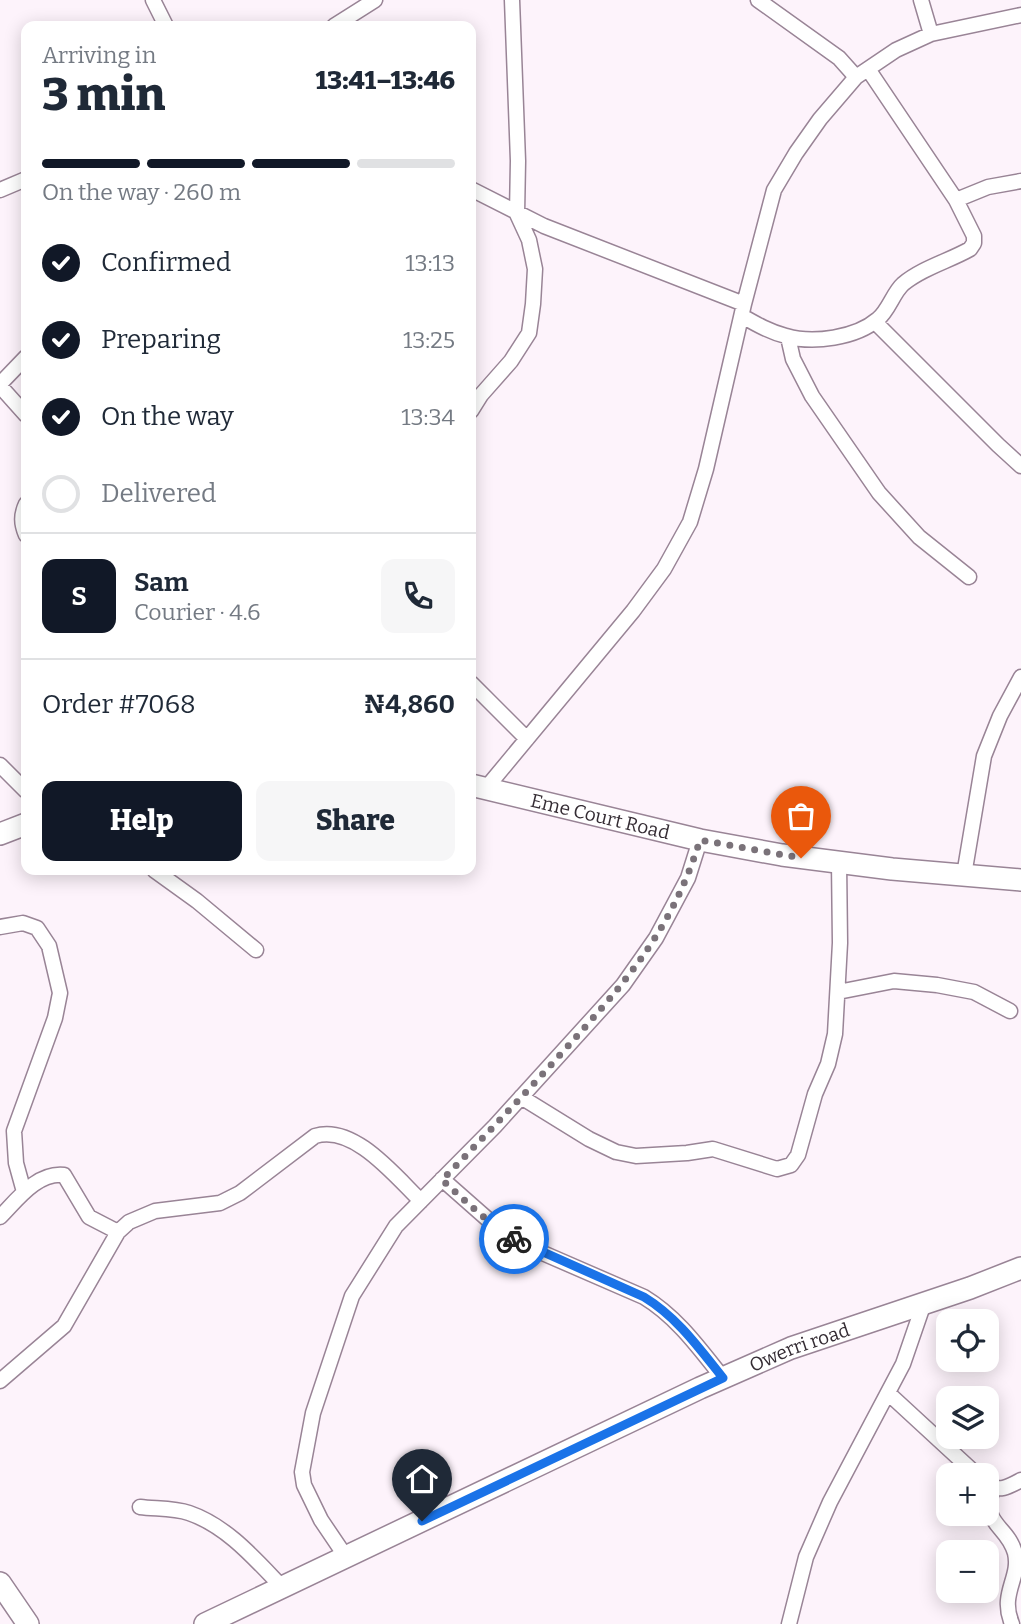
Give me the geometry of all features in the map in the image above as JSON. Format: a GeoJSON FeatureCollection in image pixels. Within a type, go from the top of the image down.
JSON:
{"type":"FeatureCollection","features":[{"type":"Feature","properties":{"kind":"main road","name":"Eme Court Road"},"geometry":{"type":"LineString","coordinates":[[479,786],[700,840],[782,855],[1021,880]]}},
{"type":"Feature","properties":{"kind":"main road"},"geometry":{"type":"LineString","coordinates":[[0,834],[21,826]]}},
{"type":"Feature","properties":{"kind":"main road","name":"Owerri road"},"geometry":{"type":"LineString","coordinates":[[205,1624],[791,1348],[1021,1268]]}},
{"type":"Feature","properties":{"kind":"main road"},"geometry":{"type":"LineString","coordinates":[[0,1583],[29,1624]]}},
{"type":"Feature","properties":{"kind":"street"},"geometry":{"type":"LineString","coordinates":[[153,0],[164,21]]}},
{"type":"Feature","properties":{"kind":"street"},"geometry":{"type":"LineString","coordinates":[[342,21],[375,0]]}},
{"type":"Feature","properties":{"kind":"street"},"geometry":{"type":"LineString","coordinates":[[476,403],[511,361],[528,334],[533,304],[535,269],[529,240],[517,214],[518,161],[512,0]]}},
{"type":"Feature","properties":{"kind":"street"},"geometry":{"type":"LineString","coordinates":[[476,194],[517,214],[743,310],[766,329],[788,337],[820,339],[853,333],[875,322],[902,285],[970,249],[974,236],[956,200],[862,73],[758,0]]}},
{"type":"Feature","properties":{"kind":"street"},"geometry":{"type":"LineString","coordinates":[[921,0],[931,34]]}},
{"type":"Feature","properties":{"kind":"street"},"geometry":{"type":"LineString","coordinates":[[479,786],[527,739],[664,569],[690,523],[706,469],[774,190],[796,153],[820,119],[862,73],[896,50],[931,34],[1021,15]]}},
{"type":"Feature","properties":{"kind":"street"},"geometry":{"type":"LineString","coordinates":[[956,200],[988,187],[1021,181]]}},
{"type":"Feature","properties":{"kind":"street"},"geometry":{"type":"LineString","coordinates":[[0,190],[21,182]]}},
{"type":"Feature","properties":{"kind":"street"},"geometry":{"type":"LineString","coordinates":[[875,322],[1021,466]]}},
{"type":"Feature","properties":{"kind":"street"},"geometry":{"type":"LineString","coordinates":[[788,337],[793,359],[812,396],[879,493],[919,537],[970,577]]}},
{"type":"Feature","properties":{"kind":"street"},"geometry":{"type":"LineString","coordinates":[[21,362],[0,385],[21,409]]}},
{"type":"Feature","properties":{"kind":"street"},"geometry":{"type":"LineString","coordinates":[[964,875],[984,756],[1000,716],[1021,677]]}},
{"type":"Feature","properties":{"kind":"street"},"geometry":{"type":"LineString","coordinates":[[476,688],[527,739]]}},
{"type":"Feature","properties":{"kind":"street"},"geometry":{"type":"LineString","coordinates":[[0,765],[21,785]]}},
{"type":"Feature","properties":{"kind":"street"},"geometry":{"type":"LineString","coordinates":[[346,1557],[321,1520],[304,1486],[302,1472],[313,1413],[352,1296],[396,1226],[521,1097],[622,985],[656,938],[688,878],[700,840]]}},
{"type":"Feature","properties":{"kind":"street"},"geometry":{"type":"LineString","coordinates":[[521,1097],[589,1139],[616,1152],[636,1156],[713,1149],[777,1169],[791,1165],[798,1155],[835,1034],[841,943],[839,862]]}},
{"type":"Feature","properties":{"kind":"street"},"geometry":{"type":"LineString","coordinates":[[161,875],[256,950]]}},
{"type":"Feature","properties":{"kind":"street"},"geometry":{"type":"LineString","coordinates":[[0,927],[23,923],[37,928],[49,946],[60,993],[55,1018],[14,1131],[16,1163],[24,1192]]}},
{"type":"Feature","properties":{"kind":"street"},"geometry":{"type":"LineString","coordinates":[[838,992],[894,981],[937,985],[974,992],[1010,1011]]}},
{"type":"Feature","properties":{"kind":"street"},"geometry":{"type":"LineString","coordinates":[[0,1381],[64,1326],[118,1232],[129,1222],[155,1211],[219,1203],[240,1192],[315,1136],[327,1132],[339,1134],[367,1150],[421,1201]]}},
{"type":"Feature","properties":{"kind":"street"},"geometry":{"type":"LineString","coordinates":[[0,1217],[24,1192],[54,1174],[64,1175],[89,1217],[118,1232]]}},
{"type":"Feature","properties":{"kind":"street"},"geometry":{"type":"LineString","coordinates":[[442,1180],[512,1238],[658,1305],[679,1324],[723,1378]]}},
{"type":"Feature","properties":{"kind":"street"},"geometry":{"type":"LineString","coordinates":[[789,1624],[811,1546],[830,1502],[903,1364],[924,1303]]}},
{"type":"Feature","properties":{"kind":"street"},"geometry":{"type":"LineString","coordinates":[[888,1393],[964,1463]]}},
{"type":"Feature","properties":{"kind":"street"},"geometry":{"type":"LineString","coordinates":[[999,1487],[1006,1488],[1021,1480]]}},
{"type":"Feature","properties":{"kind":"street"},"geometry":{"type":"LineString","coordinates":[[140,1507],[187,1512],[215,1526],[245,1549],[282,1587]]}},
{"type":"Feature","properties":{"kind":"street"},"geometry":{"type":"LineString","coordinates":[[998,1526],[1015,1554],[1015,1568],[1006,1600],[1007,1613],[1012,1624]]}},
{"type":"Feature","properties":{"kind":"way so far"},"geometry":{"type":"LineString","coordinates":[[514,1239],[481,1215],[442,1180],[495,1126],[622,985],[656,938],[688,878],[700,840],[801,858]]}},
{"type":"Feature","properties":{"kind":"route"},"geometry":{"type":"LineString","coordinates":[[422,1521],[723,1378],[679,1324],[658,1305],[514,1239]]}}]}
